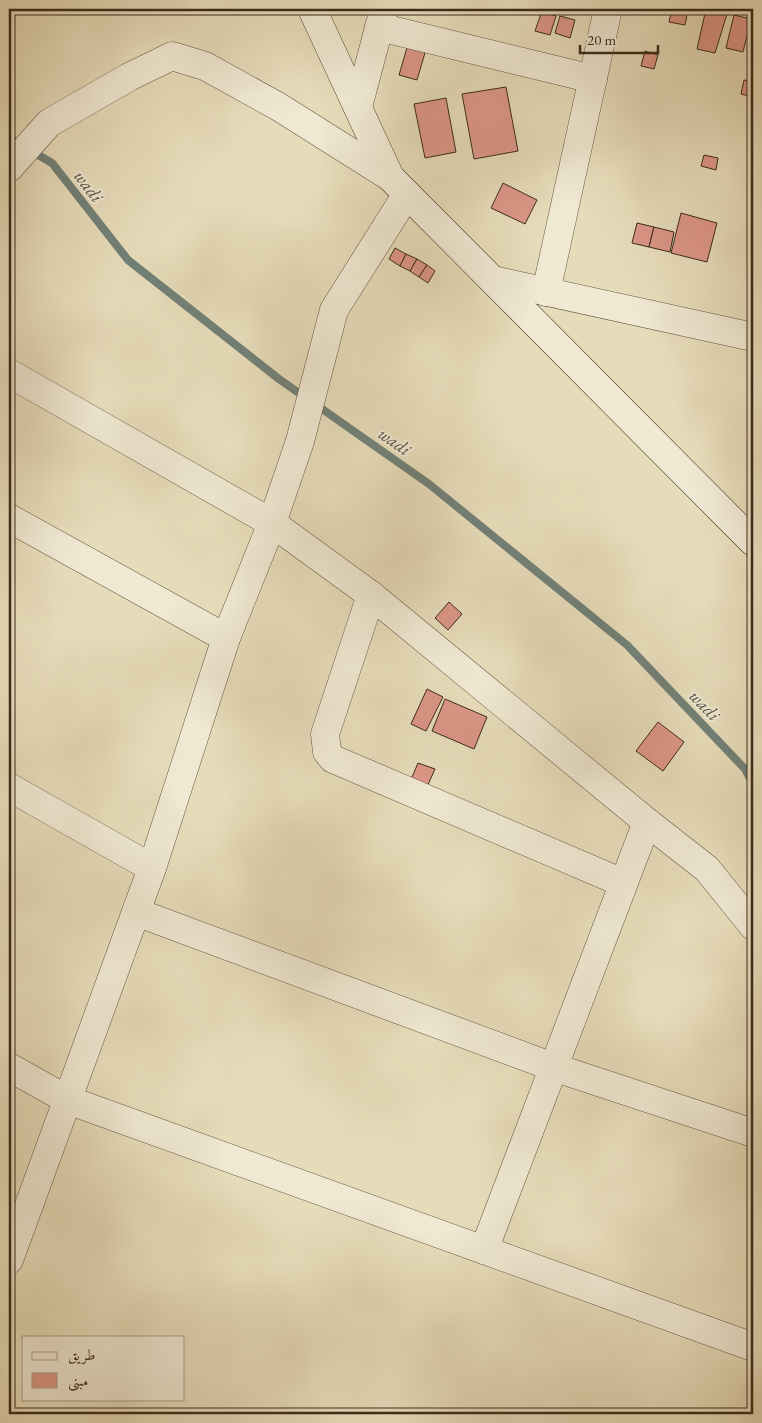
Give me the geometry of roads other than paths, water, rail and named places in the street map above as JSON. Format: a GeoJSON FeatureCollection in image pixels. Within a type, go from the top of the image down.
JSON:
{"type":"FeatureCollection","features":[{"type":"Feature","properties":{"kind":"street"},"geometry":{"type":"LineString","coordinates":[[312,9],[358,107],[399,186]]}},
{"type":"Feature","properties":{"kind":"street"},"geometry":{"type":"LineString","coordinates":[[546,292],[608,9]]}},
{"type":"Feature","properties":{"kind":"street"},"geometry":{"type":"LineString","coordinates":[[358,107],[382,18],[593,79]]}},
{"type":"Feature","properties":{"kind":"street"},"geometry":{"type":"LineString","coordinates":[[9,168],[48,123],[129,77],[172,56],[206,66],[279,108],[399,186],[753,542]]}},
{"type":"Feature","properties":{"kind":"street"},"geometry":{"type":"LineString","coordinates":[[9,1260],[152,868],[226,638],[272,523],[300,441],[334,310],[399,186]]}},
{"type":"Feature","properties":{"kind":"street"},"geometry":{"type":"LineString","coordinates":[[493,280],[753,337]]}},
{"type":"Feature","properties":{"kind":"street"},"geometry":{"type":"LineString","coordinates":[[9,373],[272,523],[371,595],[707,869],[753,926]]}},
{"type":"Feature","properties":{"kind":"street"},"geometry":{"type":"LineString","coordinates":[[9,518],[226,638]]}},
{"type":"Feature","properties":{"kind":"street"},"geometry":{"type":"LineString","coordinates":[[371,595],[325,734],[327,752],[333,758],[624,883]]}},
{"type":"Feature","properties":{"kind":"street"},"geometry":{"type":"LineString","coordinates":[[9,786],[152,868]]}},
{"type":"Feature","properties":{"kind":"street"},"geometry":{"type":"LineString","coordinates":[[484,1250],[647,822]]}},
{"type":"Feature","properties":{"kind":"street"},"geometry":{"type":"LineString","coordinates":[[136,912],[553,1067],[753,1133]]}},
{"type":"Feature","properties":{"kind":"street"},"geometry":{"type":"LineString","coordinates":[[9,1067],[68,1100],[753,1347]]}},
{"type":"Feature","properties":{"kind":"waterway","name":"wadi"},"geometry":{"type":"LineString","coordinates":[[9,138],[52,163],[128,260],[279,379],[306,398]]}},
{"type":"Feature","properties":{"kind":"waterway","name":"wadi"},"geometry":{"type":"LineString","coordinates":[[315,404],[429,484],[627,645],[745,769],[753,784]]}}]}
